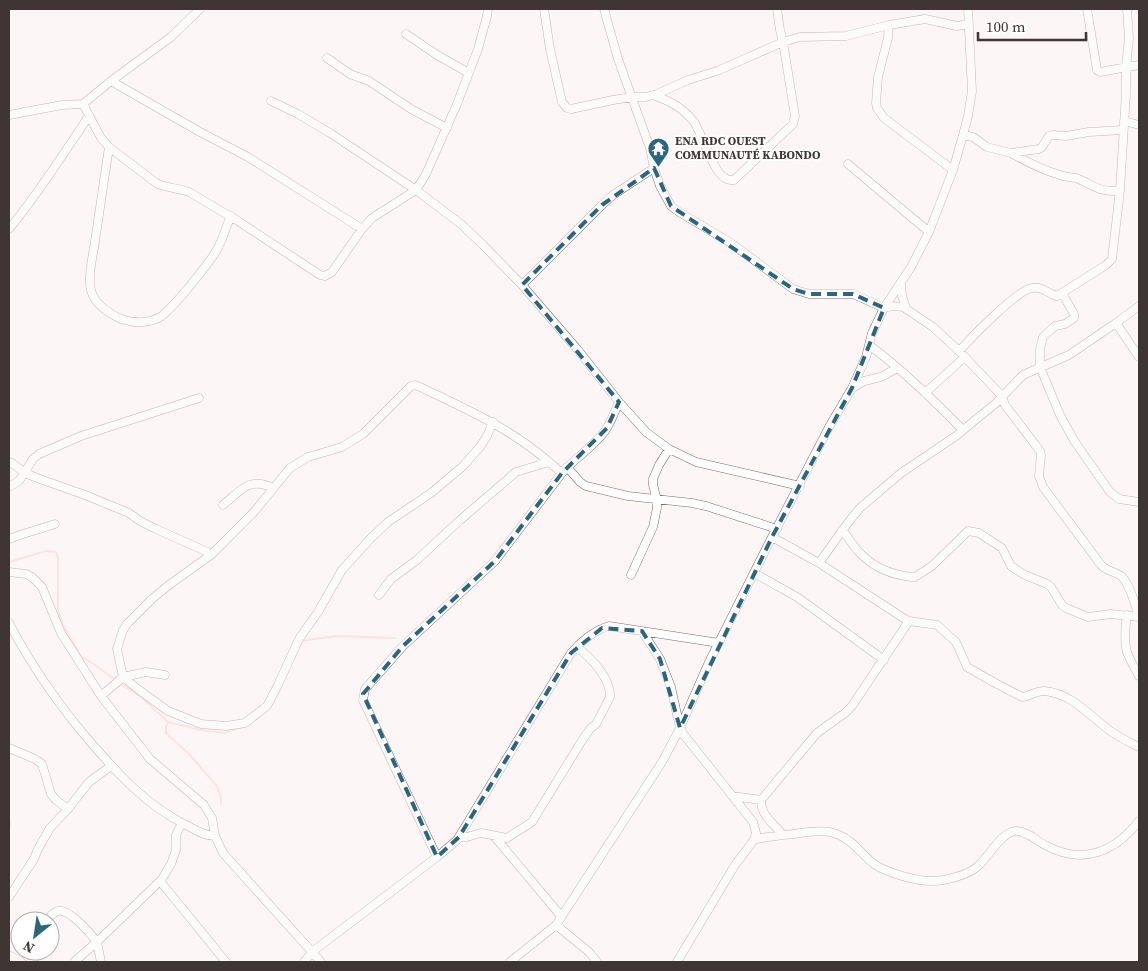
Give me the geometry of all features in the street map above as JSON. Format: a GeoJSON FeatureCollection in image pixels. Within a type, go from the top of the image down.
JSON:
{"type":"FeatureCollection","features":[{"type":"Feature","properties":{"kind":"street"},"geometry":{"type":"LineString","coordinates":[[9,115],[62,105],[83,104],[111,80],[171,37],[200,9]]}},
{"type":"Feature","properties":{"kind":"street"},"geometry":{"type":"LineString","coordinates":[[83,104],[101,138],[109,147],[156,182],[189,192],[231,216],[312,270],[325,276],[332,272],[372,218],[416,190],[426,174],[469,73],[478,49],[488,9]]}},
{"type":"Feature","properties":{"kind":"street"},"geometry":{"type":"LineString","coordinates":[[544,9],[550,49],[564,105],[571,109],[632,97],[653,95],[800,37],[846,36],[889,25],[925,19],[957,26],[969,24]]}},
{"type":"Feature","properties":{"kind":"street"},"geometry":{"type":"LineString","coordinates":[[604,9],[618,59],[650,148],[660,186],[671,206],[730,243],[793,289],[809,294],[853,294],[884,308],[896,306],[906,308],[933,327],[1002,396],[1005,406],[1040,451],[1039,476],[1043,487],[1104,569],[1120,575],[1124,579],[1139,616],[1106,614],[1085,617],[1066,608],[1062,605],[1051,587],[1023,574],[1011,566],[1002,548],[976,531],[968,531],[932,566],[912,577],[889,572],[871,563],[861,555],[842,530]]}},
{"type":"Feature","properties":{"kind":"street"},"geometry":{"type":"LineString","coordinates":[[653,95],[672,102],[690,117],[695,123],[717,170],[726,179],[734,180],[793,124],[795,116],[777,9]]}},
{"type":"Feature","properties":{"kind":"street"},"geometry":{"type":"LineString","coordinates":[[510,962],[556,925],[658,767],[680,728],[754,573],[829,427],[852,388],[866,357],[872,332],[884,308],[911,267],[929,232],[953,170],[968,116],[972,91],[968,9]]}},
{"type":"Feature","properties":{"kind":"street"},"geometry":{"type":"LineString","coordinates":[[1087,9],[1097,70],[1100,72],[1139,65]]}},
{"type":"Feature","properties":{"kind":"street"},"geometry":{"type":"LineString","coordinates":[[925,393],[1003,308],[1017,296],[1032,288],[1040,288],[1055,296],[1106,265],[1112,259],[1120,190],[1128,38],[1127,9]]}},
{"type":"Feature","properties":{"kind":"street"},"geometry":{"type":"LineString","coordinates":[[889,25],[888,38],[878,77],[877,108],[884,118],[953,170]]}},
{"type":"Feature","properties":{"kind":"street"},"geometry":{"type":"LineString","coordinates":[[406,34],[469,73]]}},
{"type":"Feature","properties":{"kind":"street"},"geometry":{"type":"LineString","coordinates":[[327,58],[350,74],[369,81],[411,109],[447,128]]}},
{"type":"Feature","properties":{"kind":"street"},"geometry":{"type":"LineString","coordinates":[[111,80],[200,132],[248,157],[362,229]]}},
{"type":"Feature","properties":{"kind":"street"},"geometry":{"type":"LineString","coordinates":[[272,101],[330,133],[416,190],[460,224],[522,285],[646,432],[670,449],[696,462],[800,486]]}},
{"type":"Feature","properties":{"kind":"street"},"geometry":{"type":"LineString","coordinates":[[9,229],[44,184],[89,116]]}},
{"type":"Feature","properties":{"kind":"street"},"geometry":{"type":"LineString","coordinates":[[1124,121],[1139,126]]}},
{"type":"Feature","properties":{"kind":"street"},"geometry":{"type":"LineString","coordinates":[[1011,153],[1039,149],[1049,136],[1052,135],[1066,136],[1089,132],[1123,130]]}},
{"type":"Feature","properties":{"kind":"street"},"geometry":{"type":"LineString","coordinates":[[963,135],[974,137],[987,147],[1011,153],[1045,170],[1074,178],[1098,189],[1112,192],[1120,190]]}},
{"type":"Feature","properties":{"kind":"street"},"geometry":{"type":"LineString","coordinates":[[109,147],[90,285],[96,302],[116,316],[139,322],[151,321],[161,317],[181,296],[216,250],[231,216]]}},
{"type":"Feature","properties":{"kind":"street"},"geometry":{"type":"LineString","coordinates":[[848,164],[929,232]]}},
{"type":"Feature","properties":{"kind":"street"},"geometry":{"type":"LineString","coordinates":[[522,285],[602,204],[654,168]]}},
{"type":"Feature","properties":{"kind":"street"},"geometry":{"type":"LineString","coordinates":[[901,282],[902,296],[906,308]]}},
{"type":"Feature","properties":{"kind":"street"},"geometry":{"type":"LineString","coordinates":[[1062,293],[1075,316],[1068,322],[1055,326],[1043,337],[1040,349],[1040,367],[1064,422],[1075,442],[1110,492],[1119,499],[1139,502]]}},
{"type":"Feature","properties":{"kind":"street"},"geometry":{"type":"LineString","coordinates":[[819,563],[860,508],[890,482],[963,430],[1023,375],[1069,355],[1139,306]]}},
{"type":"Feature","properties":{"kind":"street"},"geometry":{"type":"LineString","coordinates":[[1116,323],[1136,347],[1139,357]]}},
{"type":"Feature","properties":{"kind":"street"},"geometry":{"type":"LineString","coordinates":[[869,345],[925,393],[963,430]]}},
{"type":"Feature","properties":{"kind":"street"},"geometry":{"type":"LineString","coordinates":[[852,388],[864,381],[881,377],[897,368]]}},
{"type":"Feature","properties":{"kind":"street"},"geometry":{"type":"LineString","coordinates":[[120,679],[117,649],[126,624],[168,585],[212,554],[254,512],[293,466],[314,455],[342,446],[363,434],[411,386],[420,386],[493,422],[538,452],[562,473]]}},
{"type":"Feature","properties":{"kind":"street"},"geometry":{"type":"LineString","coordinates":[[9,487],[19,481],[33,459],[40,454],[81,436],[199,398]]}},
{"type":"Feature","properties":{"kind":"street"},"geometry":{"type":"LineString","coordinates":[[437,857],[363,700],[365,688],[403,646],[495,561],[567,467],[600,436],[619,402]]}},
{"type":"Feature","properties":{"kind":"street"},"geometry":{"type":"LineString","coordinates":[[120,679],[168,711],[201,724],[226,726],[246,723],[266,706],[299,639],[318,612],[342,570],[388,522],[431,493],[462,467],[480,447],[493,422]]}},
{"type":"Feature","properties":{"kind":"street"},"geometry":{"type":"LineString","coordinates":[[631,575],[653,527],[657,500],[653,479],[659,464],[670,449]]}},
{"type":"Feature","properties":{"kind":"street"},"geometry":{"type":"LineString","coordinates":[[9,462],[25,473],[129,513],[156,529],[212,554]]}},
{"type":"Feature","properties":{"kind":"street"},"geometry":{"type":"LineString","coordinates":[[379,595],[391,579],[417,560],[516,472],[549,462]]}},
{"type":"Feature","properties":{"kind":"street"},"geometry":{"type":"LineString","coordinates":[[567,467],[586,486],[610,493],[706,506],[777,529]]}},
{"type":"Feature","properties":{"kind":"street"},"geometry":{"type":"LineString","coordinates":[[223,505],[248,485],[258,482],[273,488]]}},
{"type":"Feature","properties":{"kind":"street"},"geometry":{"type":"LineString","coordinates":[[9,539],[55,524]]}},
{"type":"Feature","properties":{"kind":"street"},"geometry":{"type":"LineString","coordinates":[[772,538],[819,563],[909,621],[937,625],[956,642],[967,667],[1022,697],[1045,691],[1063,696],[1085,710],[1119,737],[1139,747]]}},
{"type":"Feature","properties":{"kind":"street"},"geometry":{"type":"LineString","coordinates":[[9,572],[26,574],[42,587],[61,633],[101,696],[150,759],[204,805],[212,818],[215,836],[223,853],[320,962]]}},
{"type":"Feature","properties":{"kind":"street"},"geometry":{"type":"LineString","coordinates":[[754,573],[797,597],[884,660]]}},
{"type":"Feature","properties":{"kind":"street"},"geometry":{"type":"LineString","coordinates":[[1127,615],[1125,628],[1127,651],[1139,676]]}},
{"type":"Feature","properties":{"kind":"street"},"geometry":{"type":"LineString","coordinates":[[783,835],[761,808],[762,800],[817,732],[852,706],[909,621]]}},
{"type":"Feature","properties":{"kind":"street"},"geometry":{"type":"LineString","coordinates":[[9,623],[25,654],[70,718],[111,766],[134,789],[166,814],[205,835],[215,836]]}},
{"type":"Feature","properties":{"kind":"street"},"geometry":{"type":"LineString","coordinates":[[304,962],[312,952],[437,857],[459,837],[571,654],[587,638],[609,626],[719,643]]}},
{"type":"Feature","properties":{"kind":"street"},"geometry":{"type":"LineString","coordinates":[[642,630],[660,659],[671,687],[680,728],[753,822],[756,833],[754,840],[735,865],[677,962]]}},
{"type":"Feature","properties":{"kind":"street"},"geometry":{"type":"LineString","coordinates":[[459,837],[481,833],[509,838],[532,822],[581,742],[596,724],[610,697],[609,688],[592,659],[577,647]]}},
{"type":"Feature","properties":{"kind":"street"},"geometry":{"type":"LineString","coordinates":[[101,696],[120,679],[146,672],[165,675]]}},
{"type":"Feature","properties":{"kind":"street"},"geometry":{"type":"LineString","coordinates":[[9,748],[42,764],[51,794],[68,809]]}},
{"type":"Feature","properties":{"kind":"street"},"geometry":{"type":"LineString","coordinates":[[9,897],[34,859],[46,832],[68,809],[89,782],[111,766]]}},
{"type":"Feature","properties":{"kind":"street"},"geometry":{"type":"LineString","coordinates":[[732,796],[762,800]]}},
{"type":"Feature","properties":{"kind":"street"},"geometry":{"type":"LineString","coordinates":[[754,840],[824,831],[839,834],[853,843],[883,869],[905,876],[934,881],[956,876],[977,868],[998,842],[1016,831],[1022,832],[1059,851],[1082,856],[1100,853],[1124,838],[1139,821]]}},
{"type":"Feature","properties":{"kind":"street"},"geometry":{"type":"LineString","coordinates":[[74,962],[166,875],[176,850],[176,835],[182,823]]}},
{"type":"Feature","properties":{"kind":"street"},"geometry":{"type":"LineString","coordinates":[[494,836],[561,916]]}},
{"type":"Feature","properties":{"kind":"street"},"geometry":{"type":"LineString","coordinates":[[160,881],[226,962]]}},
{"type":"Feature","properties":{"kind":"street"},"geometry":{"type":"LineString","coordinates":[[60,911],[72,916],[85,927],[97,942],[101,962]]}},
{"type":"Feature","properties":{"kind":"street"},"geometry":{"type":"LineString","coordinates":[[556,925],[589,952],[597,962]]}},
{"type":"Feature","properties":{"kind":"highlighted area"},"geometry":{"type":"Polygon","coordinates":[[[654,168],[671,206],[793,289],[809,294],[853,294],[884,308],[852,388],[772,537],[680,728],[660,659],[642,631],[602,628],[571,653],[459,837],[437,857],[363,694],[403,646],[495,561],[562,473],[607,428],[619,402],[522,285],[602,205],[654,168]]]}},
{"type":"Feature","properties":{"kind":"waterway"},"geometry":{"type":"LineString","coordinates":[[9,562],[46,551],[56,552],[58,559],[58,610],[63,625],[81,656],[117,681]]}},
{"type":"Feature","properties":{"kind":"waterway"},"geometry":{"type":"LineString","coordinates":[[300,641],[337,636],[395,638]]}},
{"type":"Feature","properties":{"kind":"waterway"},"geometry":{"type":"LineString","coordinates":[[121,684],[140,696],[168,722],[224,733],[242,727]]}},
{"type":"Feature","properties":{"kind":"waterway"},"geometry":{"type":"LineString","coordinates":[[168,722],[166,733],[188,753],[217,786],[221,804]]}},
{"type":"Feature","properties":{"kind":"waterway"},"geometry":{"type":"LineString","coordinates":[[9,821],[9,829]]}},
{"type":"Feature","properties":{"kind":"place","name":"ENA RDC OUEST COMMUNAUTÉ KABONDO"},"geometry":{"type":"Point","coordinates":[659,167]}}]}
